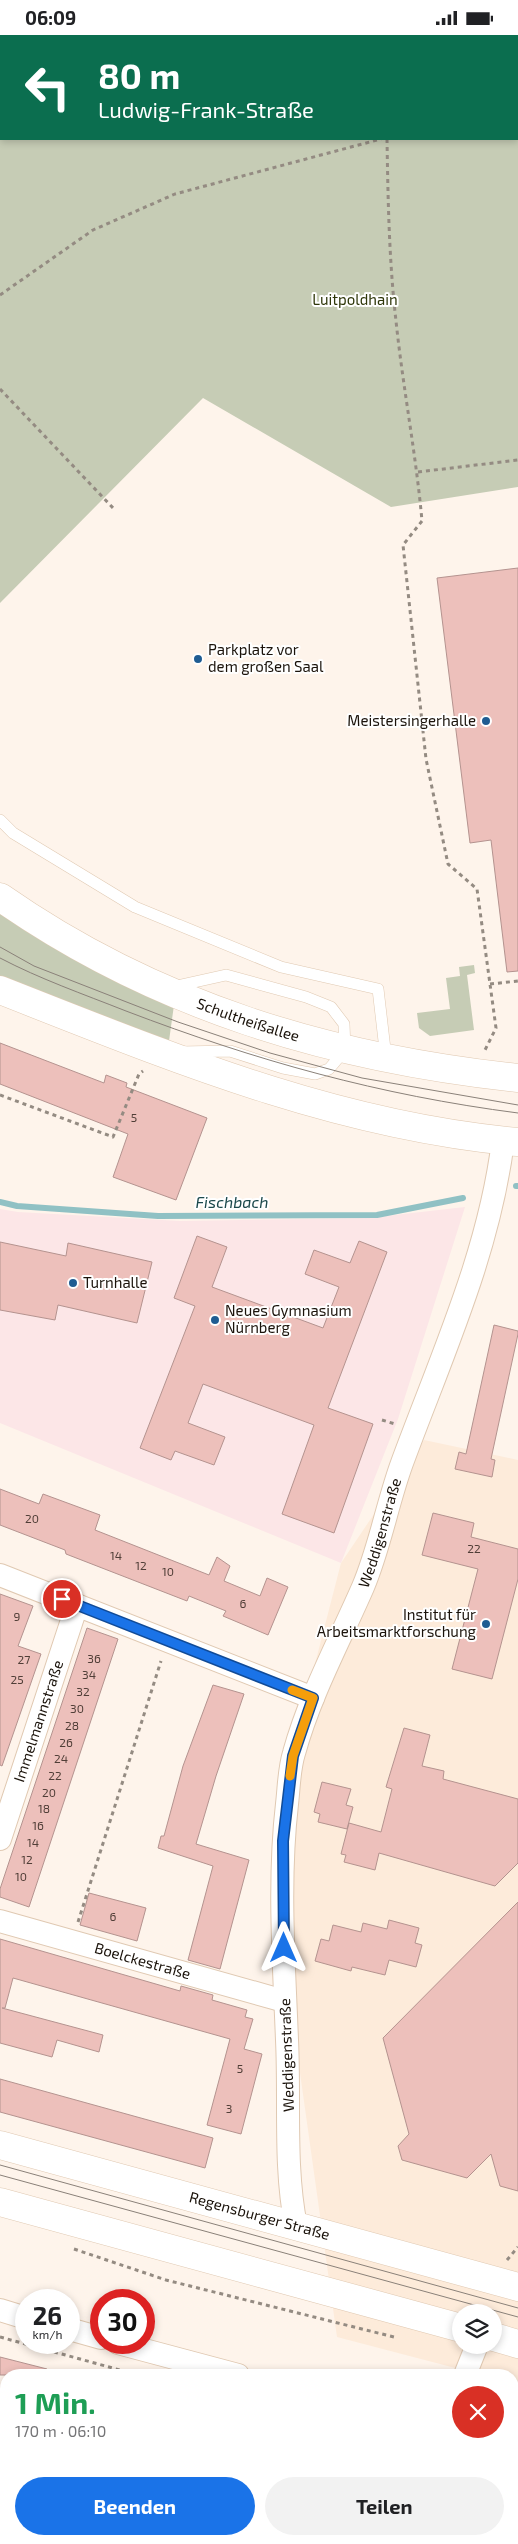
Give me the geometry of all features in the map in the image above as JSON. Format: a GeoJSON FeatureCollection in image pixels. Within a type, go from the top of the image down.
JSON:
{"type":"FeatureCollection","features":[{"type":"Feature","properties":{"kind":"main road","name":"Schultheißallee"},"geometry":{"type":"LineString","coordinates":[[0,897],[75,945],[163,990],[234,1018],[345,1050],[518,1078]]}},
{"type":"Feature","properties":{"kind":"main road"},"geometry":{"type":"LineString","coordinates":[[0,991],[166,1055],[275,1092],[341,1111],[417,1128],[511,1142]]}},
{"type":"Feature","properties":{"kind":"main road","name":"Regensburger Straße"},"geometry":{"type":"LineString","coordinates":[[0,2145],[518,2287]]}},
{"type":"Feature","properties":{"kind":"main road"},"geometry":{"type":"LineString","coordinates":[[0,2202],[452,2327]]}},
{"type":"Feature","properties":{"kind":"main road"},"geometry":{"type":"LineString","coordinates":[[502,2339],[518,2344]]}},
{"type":"Feature","properties":{"kind":"street","name":"Weddigenstraße"},"geometry":{"type":"LineString","coordinates":[[296,2226],[291,2188],[288,2038],[284,2001],[283,1841],[293,1756],[313,1698],[364,1584],[401,1465],[457,1323],[495,1190],[511,1142]]}},
{"type":"Feature","properties":{"kind":"street"},"geometry":{"type":"LineString","coordinates":[[0,1575],[313,1698]]}},
{"type":"Feature","properties":{"kind":"street","name":"Immelmannstraße"},"geometry":{"type":"LineString","coordinates":[[0,1839],[78,1605]]}},
{"type":"Feature","properties":{"kind":"street","name":"Boelckestraße"},"geometry":{"type":"LineString","coordinates":[[0,1921],[284,2001]]}},
{"type":"Feature","properties":{"kind":"street"},"geometry":{"type":"LineString","coordinates":[[0,2310],[15,2314]]}},
{"type":"Feature","properties":{"kind":"street"},"geometry":{"type":"LineString","coordinates":[[155,2353],[216,2369]]}},
{"type":"Feature","properties":{"kind":"street"},"geometry":{"type":"LineString","coordinates":[[468,2369],[474,2354]]}},
{"type":"Feature","properties":{"kind":"lane"},"geometry":{"type":"LineString","coordinates":[[0,821],[13,833],[135,907],[281,967],[378,989],[386,1058]]}},
{"type":"Feature","properties":{"kind":"lane"},"geometry":{"type":"LineString","coordinates":[[163,990],[226,975],[306,997],[331,1007],[344,1024],[345,1050],[329,1069],[315,1075],[283,1068],[230,1051],[190,1050],[166,1055]]}},
{"type":"Feature","properties":{"kind":"path"},"geometry":{"type":"LineString","coordinates":[[0,295],[93,230],[175,194],[377,140]]}},
{"type":"Feature","properties":{"kind":"path"},"geometry":{"type":"LineString","coordinates":[[387,140],[389,231],[396,321],[418,472],[422,521],[403,545],[426,759],[448,865],[477,889],[496,1028],[483,1055]]}},
{"type":"Feature","properties":{"kind":"path"},"geometry":{"type":"LineString","coordinates":[[0,389],[114,509]]}},
{"type":"Feature","properties":{"kind":"path"},"geometry":{"type":"LineString","coordinates":[[418,472],[518,460]]}},
{"type":"Feature","properties":{"kind":"path"},"geometry":{"type":"LineString","coordinates":[[490,984],[518,981]]}},
{"type":"Feature","properties":{"kind":"path"},"geometry":{"type":"LineString","coordinates":[[0,1095],[113,1137],[139,1074]]}},
{"type":"Feature","properties":{"kind":"path"},"geometry":{"type":"LineString","coordinates":[[382,1420],[391,1423]]}},
{"type":"Feature","properties":{"kind":"path"},"geometry":{"type":"LineString","coordinates":[[72,1942],[88,1885],[168,1641]]}},
{"type":"Feature","properties":{"kind":"path"},"geometry":{"type":"LineString","coordinates":[[64,2246],[166,2279],[396,2337]]}},
{"type":"Feature","properties":{"kind":"path"},"geometry":{"type":"LineString","coordinates":[[0,2337],[116,2369]]}},
{"type":"Feature","properties":{"kind":"shaded area","name":"Neues Gymnasium Nürnberg"},"geometry":{"type":"Polygon","coordinates":[[[465,1207],[398,1419],[341,1563],[0,1423],[0,1209],[18,1212],[180,1221],[368,1218],[465,1207]]]}},
{"type":"Feature","properties":{"kind":"shaded area"},"geometry":{"type":"Polygon","coordinates":[[[424,1440],[518,1460],[518,2369],[459,2369],[337,2337],[294,2030],[284,1817],[300,1722],[341,1563],[424,1440]]]}},
{"type":"Feature","properties":{"kind":"green space","name":"Luitpoldhain"},"geometry":{"type":"Polygon","coordinates":[[[0,140],[518,140],[518,487],[391,507],[203,398],[0,603],[0,140]]]}},
{"type":"Feature","properties":{"kind":"green space"},"geometry":{"type":"Polygon","coordinates":[[[0,906],[174,1005],[169,1041],[0,976],[0,906]]]}},
{"type":"Feature","properties":{"kind":"green space"},"geometry":{"type":"Polygon","coordinates":[[[474,965],[475,973],[467,975],[474,1030],[430,1036],[419,1028],[417,1013],[450,1009],[446,978],[460,976],[459,967],[474,965]]]}},
{"type":"Feature","properties":{"kind":"building","name":"Meistersingerhalle"},"geometry":{"type":"Polygon","coordinates":[[[518,568],[518,971],[507,972],[491,840],[470,843],[437,578],[518,568]]]}},
{"type":"Feature","properties":{"kind":"building"},"geometry":{"type":"Polygon","coordinates":[[[0,1043],[104,1083],[106,1075],[127,1083],[126,1087],[207,1118],[176,1200],[113,1177],[128,1134],[0,1084],[0,1043]]]}},
{"type":"Feature","properties":{"kind":"building"},"geometry":{"type":"Polygon","coordinates":[[[197,1236],[227,1247],[212,1287],[323,1328],[339,1287],[305,1274],[314,1250],[350,1263],[359,1241],[387,1252],[328,1408],[373,1424],[334,1533],[282,1514],[314,1425],[203,1384],[188,1423],[225,1437],[214,1465],[175,1451],[171,1460],[140,1448],[195,1306],[174,1298],[197,1236]]]}},
{"type":"Feature","properties":{"kind":"building","name":"Turnhalle"},"geometry":{"type":"Polygon","coordinates":[[[0,1242],[66,1256],[68,1243],[152,1262],[137,1323],[58,1305],[55,1320],[0,1310],[0,1242]]]}},
{"type":"Feature","properties":{"kind":"building"},"geometry":{"type":"Polygon","coordinates":[[[494,1325],[518,1331],[518,1334],[491,1459],[495,1460],[492,1477],[455,1469],[459,1452],[466,1454],[494,1325]]]}},
{"type":"Feature","properties":{"kind":"building"},"geometry":{"type":"Polygon","coordinates":[[[0,1489],[39,1504],[43,1494],[100,1515],[95,1530],[209,1575],[217,1557],[230,1566],[224,1581],[260,1596],[267,1578],[288,1587],[268,1635],[223,1616],[226,1611],[189,1596],[187,1601],[66,1554],[65,1550],[0,1525],[0,1489]]]}},
{"type":"Feature","properties":{"kind":"building"},"geometry":{"type":"Polygon","coordinates":[[[433,1513],[474,1523],[471,1537],[518,1549],[518,1579],[492,1679],[452,1669],[478,1569],[422,1555],[433,1513]]]}},
{"type":"Feature","properties":{"kind":"building"},"geometry":{"type":"Polygon","coordinates":[[[0,1594],[33,1606],[18,1646],[41,1654],[2,1766],[0,1765],[0,1594]]]}},
{"type":"Feature","properties":{"kind":"building"},"geometry":{"type":"Polygon","coordinates":[[[87,1628],[118,1639],[29,1907],[0,1897],[0,1889],[87,1628]]]}},
{"type":"Feature","properties":{"kind":"building"},"geometry":{"type":"Polygon","coordinates":[[[213,1685],[244,1694],[216,1776],[196,1844],[249,1860],[220,1969],[188,1960],[213,1866],[158,1848],[161,1836],[164,1836],[183,1766],[213,1685]]]}},
{"type":"Feature","properties":{"kind":"building"},"geometry":{"type":"Polygon","coordinates":[[[404,1728],[430,1735],[422,1766],[444,1771],[443,1779],[518,1799],[518,1863],[495,1886],[379,1853],[375,1870],[344,1862],[346,1855],[341,1854],[349,1823],[381,1832],[392,1789],[386,1787],[404,1728]]]}},
{"type":"Feature","properties":{"kind":"building"},"geometry":{"type":"Polygon","coordinates":[[[322,1782],[351,1789],[346,1805],[353,1807],[347,1829],[318,1822],[320,1814],[314,1812],[322,1782]]]}},
{"type":"Feature","properties":{"kind":"building"},"geometry":{"type":"Polygon","coordinates":[[[89,1893],[146,1908],[137,1941],[80,1925],[89,1893]]]}},
{"type":"Feature","properties":{"kind":"building"},"geometry":{"type":"Polygon","coordinates":[[[518,1902],[518,2191],[500,2186],[491,2154],[467,2178],[402,2160],[398,2146],[409,2134],[383,2038],[518,1902]]]}},
{"type":"Feature","properties":{"kind":"building"},"geometry":{"type":"Polygon","coordinates":[[[389,1920],[419,1928],[415,1943],[422,1945],[416,1967],[389,1960],[385,1975],[352,1967],[351,1971],[315,1961],[321,1939],[329,1941],[333,1925],[361,1932],[363,1923],[387,1929],[389,1920]]]}},
{"type":"Feature","properties":{"kind":"building"},"geometry":{"type":"Polygon","coordinates":[[[0,1939],[180,1991],[181,1986],[213,1995],[212,2000],[247,2010],[245,2017],[253,2019],[244,2049],[262,2054],[241,2134],[207,2125],[230,2039],[13,1978],[5,2008],[2,2008],[103,2035],[99,2052],[57,2040],[52,2057],[0,2043],[0,1939]]]}},
{"type":"Feature","properties":{"kind":"building"},"geometry":{"type":"Polygon","coordinates":[[[0,2079],[213,2138],[205,2168],[0,2112],[0,2079]]]}},
{"type":"Feature","properties":{"kind":"building"},"geometry":{"type":"Polygon","coordinates":[[[0,2357],[47,2369],[0,2369],[0,2357]]]}},
{"type":"Feature","properties":{"kind":"waterway","name":"Fischbach"},"geometry":{"type":"LineString","coordinates":[[0,1202],[17,1206],[158,1216],[377,1215],[463,1198]]}},
{"type":"Feature","properties":{"kind":"tram line"},"geometry":{"type":"LineString","coordinates":[[0,947],[34,966],[178,1022],[270,1053],[362,1078],[518,1105]]}},
{"type":"Feature","properties":{"kind":"tram line"},"geometry":{"type":"LineString","coordinates":[[0,958],[46,980],[126,1011],[271,1061],[417,1097],[518,1113]]}},
{"type":"Feature","properties":{"kind":"tram line"},"geometry":{"type":"LineString","coordinates":[[0,2165],[518,2308]]}},
{"type":"Feature","properties":{"kind":"tram line"},"geometry":{"type":"LineString","coordinates":[[0,2175],[518,2317]]}},
{"type":"Feature","properties":{"kind":"slow traffic"},"geometry":{"type":"LineString","coordinates":[[290,1776],[293,1756],[313,1698],[292,1690]]}},
{"type":"Feature","properties":{"kind":"place","name":"Parkplatz vor dem großen Saal"},"geometry":{"type":"Point","coordinates":[198,659]}},
{"type":"Feature","properties":{"kind":"place","name":"Meistersingerhalle"},"geometry":{"type":"Point","coordinates":[486,721]}},
{"type":"Feature","properties":{"kind":"place","name":"Turnhalle"},"geometry":{"type":"Point","coordinates":[73,1283]}},
{"type":"Feature","properties":{"kind":"place","name":"Neues Gymnasium Nürnberg"},"geometry":{"type":"Point","coordinates":[215,1320]}},
{"type":"Feature","properties":{"kind":"place","name":"Institut für Arbeitsmarktforschung"},"geometry":{"type":"Point","coordinates":[486,1624]}},
{"type":"Feature","properties":{"kind":"route"},"geometry":{"type":"LineString","coordinates":[[62,1599],[313,1698],[293,1756],[283,1841],[284,1948]]}}]}
